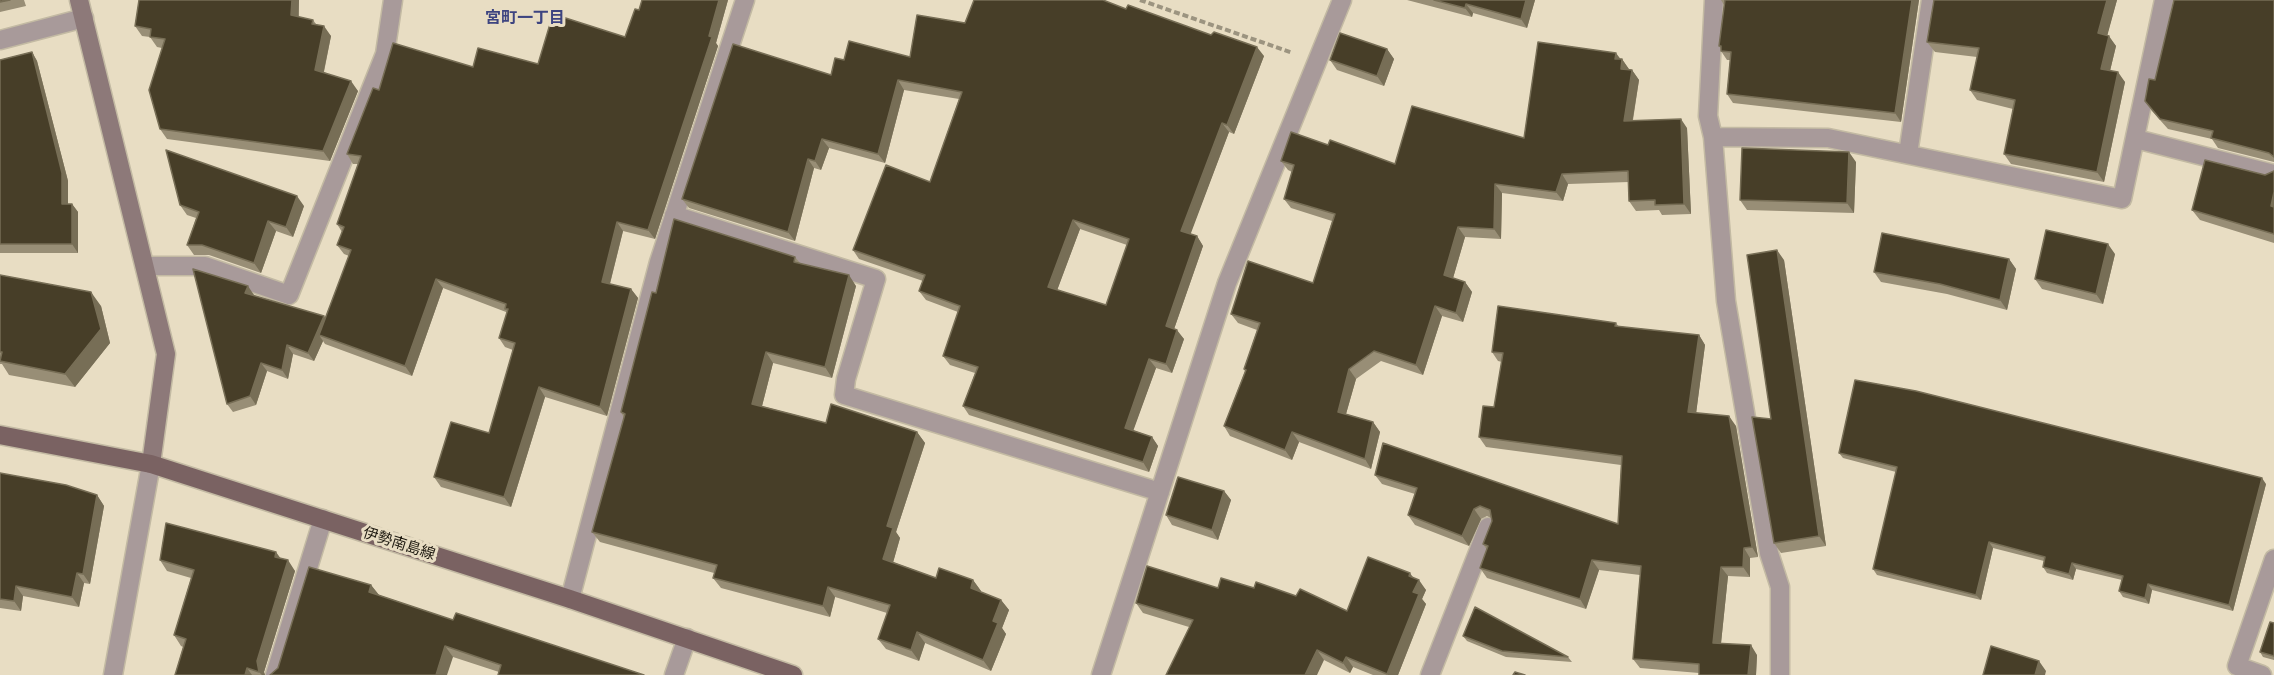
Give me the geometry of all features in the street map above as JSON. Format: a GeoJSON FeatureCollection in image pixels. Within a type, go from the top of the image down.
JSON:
{"type":"FeatureCollection","features":[{"type":"Feature","properties":{"kind":"main road","name":"伊勢南島線"},"geometry":{"type":"LineString","coordinates":[[0,435],[151,464],[570,599],[793,675]]}},
{"type":"Feature","properties":{"kind":"street"},"geometry":{"type":"LineString","coordinates":[[79,0],[166,354],[151,464],[113,675]]}},
{"type":"Feature","properties":{"kind":"street"},"geometry":{"type":"LineString","coordinates":[[146,266],[205,266],[289,295],[385,54],[393,0]]}},
{"type":"Feature","properties":{"kind":"street"},"geometry":{"type":"LineString","coordinates":[[570,599],[659,262],[744,0]]}},
{"type":"Feature","properties":{"kind":"street"},"geometry":{"type":"LineString","coordinates":[[1101,675],[1227,283],[1342,0]]}},
{"type":"Feature","properties":{"kind":"street"},"geometry":{"type":"LineString","coordinates":[[1714,0],[1708,116],[1713,137],[1726,302],[1769,553],[1780,587],[1780,675]]}},
{"type":"Feature","properties":{"kind":"street"},"geometry":{"type":"LineString","coordinates":[[1908,154],[1931,0]]}},
{"type":"Feature","properties":{"kind":"street"},"geometry":{"type":"LineString","coordinates":[[1713,137],[1828,138],[2122,199],[2164,0]]}},
{"type":"Feature","properties":{"kind":"street"},"geometry":{"type":"LineString","coordinates":[[0,40],[84,18]]}},
{"type":"Feature","properties":{"kind":"street"},"geometry":{"type":"LineString","coordinates":[[2136,139],[2274,174]]}},
{"type":"Feature","properties":{"kind":"street"},"geometry":{"type":"LineString","coordinates":[[674,215],[876,279],[846,379],[844,395],[1160,492]]}},
{"type":"Feature","properties":{"kind":"street"},"geometry":{"type":"LineString","coordinates":[[275,675],[323,519]]}},
{"type":"Feature","properties":{"kind":"street"},"geometry":{"type":"LineString","coordinates":[[1430,675],[1488,527]]}},
{"type":"Feature","properties":{"kind":"street"},"geometry":{"type":"LineString","coordinates":[[2262,675],[2237,666],[2274,558]]}},
{"type":"Feature","properties":{"kind":"street"},"geometry":{"type":"LineString","coordinates":[[674,675],[687,638]]}},
{"type":"Feature","properties":{"kind":"path"},"geometry":{"type":"LineString","coordinates":[[1140,0],[1316,61]]}},
{"type":"Feature","properties":{"kind":"building"},"geometry":{"type":"Polygon","coordinates":[[[139,0],[292,0],[291,15],[313,20],[312,24],[324,26],[315,70],[351,81],[323,151],[160,129],[149,90],[165,39],[150,37],[151,29],[135,26],[139,0]]]}},
{"type":"Feature","properties":{"kind":"building"},"geometry":{"type":"Polygon","coordinates":[[[642,0],[719,0],[709,36],[712,37],[648,230],[617,222],[602,282],[631,289],[600,407],[539,387],[504,497],[434,477],[451,422],[489,433],[515,343],[499,338],[508,309],[505,309],[506,304],[436,279],[405,366],[319,335],[351,250],[337,245],[344,227],[337,224],[361,156],[347,154],[373,88],[379,90],[393,43],[473,67],[478,48],[538,64],[553,14],[625,37],[635,9],[639,10],[642,0]]]}},
{"type":"Feature","properties":{"kind":"building"},"geometry":{"type":"Polygon","coordinates":[[[974,0],[1103,0],[1126,9],[1128,5],[1211,35],[1214,32],[1257,47],[1227,125],[1222,123],[1181,231],[1197,236],[1166,326],[1177,330],[1166,364],[1149,359],[1125,428],[1152,437],[1143,462],[963,406],[978,367],[943,356],[960,306],[919,291],[925,275],[853,250],[886,165],[930,182],[962,92],[898,80],[878,154],[822,139],[815,161],[808,159],[788,232],[682,199],[733,44],[831,75],[835,58],[844,60],[849,41],[910,57],[917,15],[965,23],[974,0]],[[1073,220],[1048,287],[1106,305],[1129,239],[1073,220]]]}},
{"type":"Feature","properties":{"kind":"building"},"geometry":{"type":"Polygon","coordinates":[[[1434,0],[1526,0],[1521,19],[1466,4],[1465,8],[1434,0]]]}},
{"type":"Feature","properties":{"kind":"building"},"geometry":{"type":"Polygon","coordinates":[[[1725,0],[1912,0],[1895,113],[1727,94],[1731,52],[1721,51],[1721,46],[1719,46],[1725,0]]]}},
{"type":"Feature","properties":{"kind":"building"},"geometry":{"type":"Polygon","coordinates":[[[1934,0],[2107,0],[2098,33],[2109,36],[2101,69],[2118,72],[2097,172],[2004,154],[2015,100],[1970,90],[1979,48],[1927,42],[1934,0]]]}},
{"type":"Feature","properties":{"kind":"building"},"geometry":{"type":"Polygon","coordinates":[[[2174,0],[2274,0],[2274,157],[2269,153],[2211,138],[2213,131],[2160,119],[2145,101],[2149,79],[2155,80],[2174,0]]]}},
{"type":"Feature","properties":{"kind":"building"},"geometry":{"type":"Polygon","coordinates":[[[1340,33],[1387,49],[1377,76],[1330,60],[1340,33]]]}},
{"type":"Feature","properties":{"kind":"building"},"geometry":{"type":"Polygon","coordinates":[[[1538,42],[1616,53],[1615,59],[1622,59],[1621,69],[1632,70],[1624,121],[1681,119],[1684,204],[1655,205],[1655,200],[1629,201],[1628,171],[1562,174],[1556,192],[1495,184],[1494,229],[1458,227],[1444,275],[1465,282],[1456,313],[1435,306],[1416,365],[1374,351],[1349,369],[1338,412],[1373,422],[1365,459],[1292,432],[1285,450],[1224,426],[1246,370],[1244,369],[1260,323],[1231,314],[1248,261],[1313,283],[1335,214],[1284,199],[1294,165],[1281,161],[1291,132],[1328,145],[1330,140],[1395,164],[1412,106],[1524,138],[1538,42]]]}},
{"type":"Feature","properties":{"kind":"building"},"geometry":{"type":"Polygon","coordinates":[[[32,52],[62,173],[62,204],[72,204],[72,244],[0,244],[0,60],[32,52]]]}},
{"type":"Feature","properties":{"kind":"building"},"geometry":{"type":"Polygon","coordinates":[[[1742,148],[1849,152],[1847,203],[1740,200],[1742,148]]]}},
{"type":"Feature","properties":{"kind":"building"},"geometry":{"type":"Polygon","coordinates":[[[166,150],[297,196],[286,227],[268,221],[254,263],[202,245],[187,245],[199,212],[180,205],[166,150]]]}},
{"type":"Feature","properties":{"kind":"building"},"geometry":{"type":"Polygon","coordinates":[[[2205,160],[2265,175],[2274,171],[2271,206],[2274,207],[2274,234],[2192,210],[2205,160]]]}},
{"type":"Feature","properties":{"kind":"building"},"geometry":{"type":"Polygon","coordinates":[[[674,219],[795,257],[794,262],[849,275],[825,367],[766,352],[752,404],[826,423],[831,404],[917,432],[887,526],[893,528],[883,559],[936,578],[939,568],[973,580],[971,588],[1001,600],[993,621],[998,623],[983,660],[917,632],[911,650],[878,639],[890,605],[828,587],[823,606],[713,578],[717,565],[592,532],[625,414],[621,412],[652,292],[656,293],[674,219]]]}},
{"type":"Feature","properties":{"kind":"building"},"geometry":{"type":"Polygon","coordinates":[[[2046,230],[2108,244],[2096,294],[2035,279],[2046,230]]]}},
{"type":"Feature","properties":{"kind":"building"},"geometry":{"type":"Polygon","coordinates":[[[1882,233],[2009,259],[2000,300],[1940,284],[1874,272],[1882,233]]]}},
{"type":"Feature","properties":{"kind":"building"},"geometry":{"type":"Polygon","coordinates":[[[1777,250],[1819,536],[1774,543],[1752,417],[1771,419],[1747,255],[1777,250]]]}},
{"type":"Feature","properties":{"kind":"building"},"geometry":{"type":"Polygon","coordinates":[[[193,269],[248,286],[245,293],[324,316],[308,353],[287,345],[282,370],[261,363],[250,396],[227,404],[193,269]]]}},
{"type":"Feature","properties":{"kind":"building"},"geometry":{"type":"Polygon","coordinates":[[[0,275],[91,292],[101,329],[65,374],[0,361],[2,352],[0,352],[0,275]]]}},
{"type":"Feature","properties":{"kind":"building"},"geometry":{"type":"Polygon","coordinates":[[[1498,306],[1616,323],[1615,326],[1699,335],[1688,412],[1729,416],[1752,547],[1744,548],[1743,567],[1721,567],[1713,643],[1751,645],[1748,675],[1699,675],[1699,664],[1633,659],[1641,566],[1592,560],[1580,599],[1480,568],[1488,546],[1483,544],[1492,521],[1490,510],[1480,506],[1474,509],[1462,536],[1408,515],[1417,488],[1375,475],[1383,443],[1618,524],[1622,456],[1479,437],[1483,406],[1494,407],[1503,353],[1492,352],[1498,306]]]}},
{"type":"Feature","properties":{"kind":"building"},"geometry":{"type":"Polygon","coordinates":[[[1855,380],[1916,391],[2262,478],[2229,605],[2148,584],[2145,598],[2119,591],[2123,576],[2072,563],[2069,574],[2043,567],[2045,557],[1989,542],[1976,595],[1873,569],[1897,467],[1839,453],[1855,380]]]}},
{"type":"Feature","properties":{"kind":"building"},"geometry":{"type":"Polygon","coordinates":[[[0,473],[66,485],[97,495],[83,574],[77,573],[72,597],[16,586],[14,601],[0,599],[0,473]]]}},
{"type":"Feature","properties":{"kind":"building"},"geometry":{"type":"Polygon","coordinates":[[[1178,477],[1224,491],[1212,530],[1166,515],[1178,477]]]}},
{"type":"Feature","properties":{"kind":"building"},"geometry":{"type":"Polygon","coordinates":[[[166,523],[276,552],[275,557],[288,560],[257,661],[259,672],[247,668],[245,675],[175,675],[186,639],[174,635],[194,570],[160,560],[166,523]]]}},
{"type":"Feature","properties":{"kind":"building"},"geometry":{"type":"Polygon","coordinates":[[[1368,557],[1410,573],[1409,576],[1419,580],[1413,592],[1419,594],[1387,674],[1346,657],[1343,663],[1317,650],[1305,675],[1166,675],[1193,620],[1136,603],[1147,566],[1218,588],[1221,578],[1254,588],[1256,582],[1296,596],[1300,589],[1347,611],[1368,557]]]}},
{"type":"Feature","properties":{"kind":"building"},"geometry":{"type":"Polygon","coordinates":[[[309,567],[371,585],[369,592],[453,620],[456,613],[644,675],[498,675],[501,665],[445,646],[436,675],[270,675],[278,668],[309,567]]]}},
{"type":"Feature","properties":{"kind":"building"},"geometry":{"type":"Polygon","coordinates":[[[1475,607],[1568,657],[1502,651],[1463,636],[1475,607]]]}},
{"type":"Feature","properties":{"kind":"building"},"geometry":{"type":"Polygon","coordinates":[[[2270,622],[2274,623],[2274,656],[2260,652],[2270,622]]]}},
{"type":"Feature","properties":{"kind":"building"},"geometry":{"type":"Polygon","coordinates":[[[1991,646],[2039,661],[2035,675],[1983,675],[1991,646]]]}},
{"type":"Feature","properties":{"kind":"district","name":"宮町一丁目"},"geometry":{"type":"Point","coordinates":[525,18]}}]}
